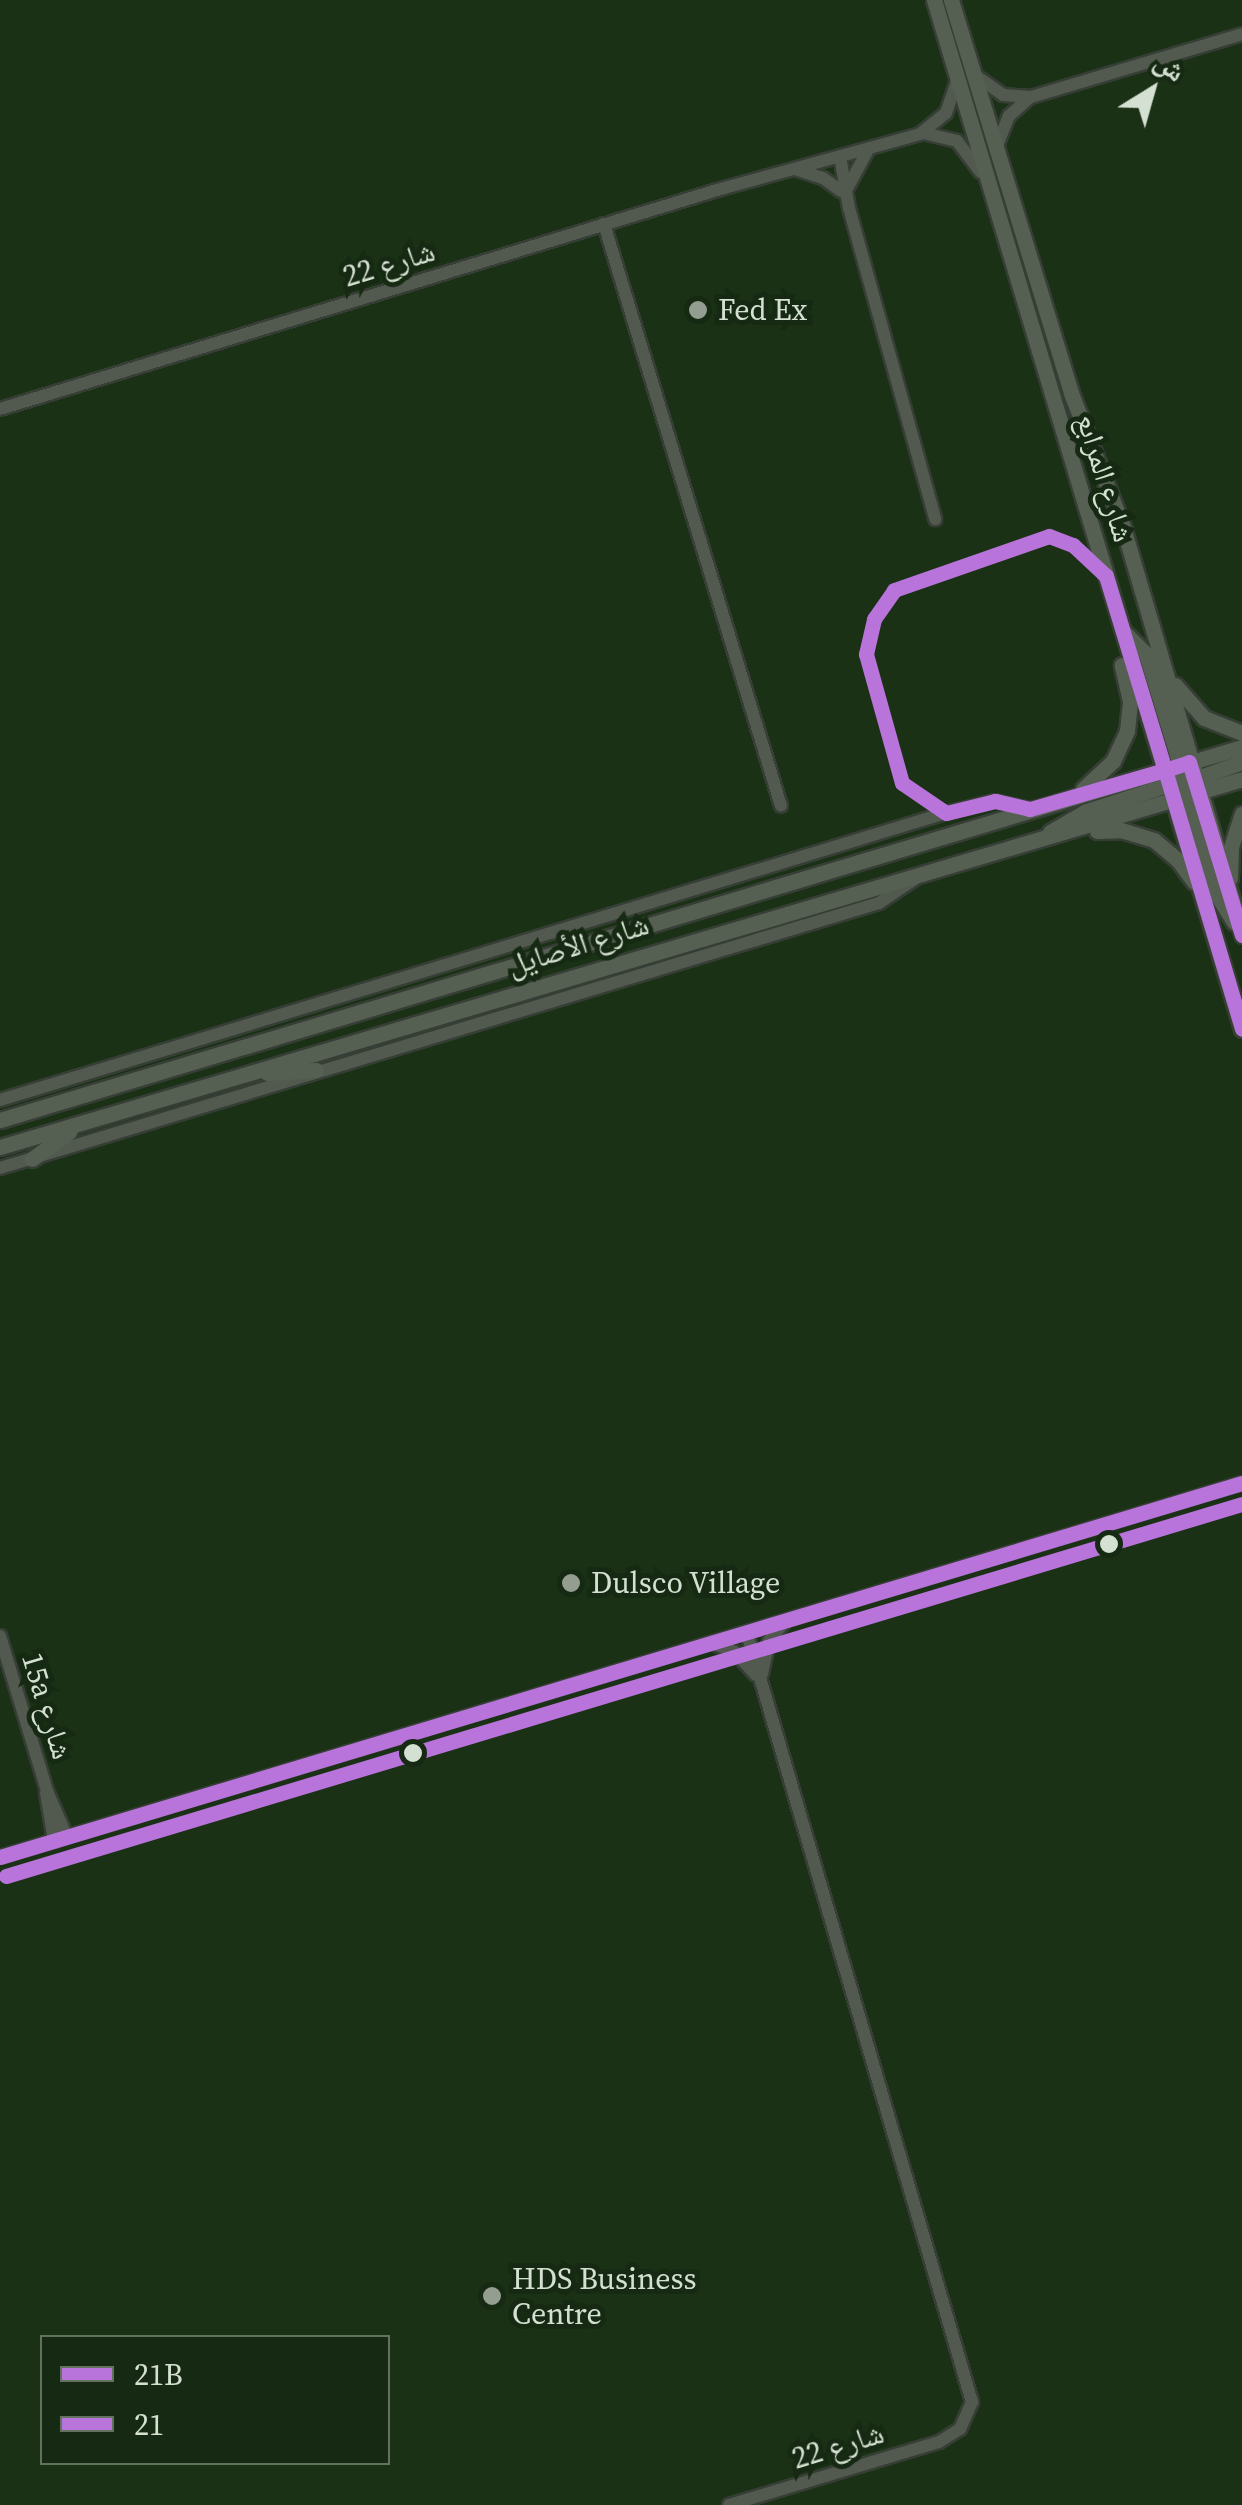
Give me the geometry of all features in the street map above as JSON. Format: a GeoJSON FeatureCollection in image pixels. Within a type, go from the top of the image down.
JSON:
{"type":"FeatureCollection","features":[{"type":"Feature","properties":{"kind":"main road","name":"شارع المرابع"},"geometry":{"type":"LineString","coordinates":[[934,0],[996,148],[1071,393],[1122,527],[1163,660],[1204,898],[1242,1029]]}},
{"type":"Feature","properties":{"kind":"main road","name":"شارع المرابع"},"geometry":{"type":"LineString","coordinates":[[951,0],[992,196],[1123,631],[1229,892],[1241,931]]}},
{"type":"Feature","properties":{"kind":"main road"},"geometry":{"type":"LineString","coordinates":[[1072,796],[1104,771],[1127,731],[1130,701],[1120,656],[1123,631]]}},
{"type":"Feature","properties":{"kind":"main road"},"geometry":{"type":"LineString","coordinates":[[1163,660],[1196,712],[1242,733]]}},
{"type":"Feature","properties":{"kind":"main road","name":"شارع الأصايل"},"geometry":{"type":"LineString","coordinates":[[0,1148],[1039,840],[1182,781],[1242,747]]}},
{"type":"Feature","properties":{"kind":"main road"},"geometry":{"type":"LineString","coordinates":[[1241,931],[1217,895],[1182,781],[1242,762]]}},
{"type":"Feature","properties":{"kind":"main road","name":"شارع الأصايل"},"geometry":{"type":"LineString","coordinates":[[0,1120],[1072,796],[1182,781],[1242,779]]}},
{"type":"Feature","properties":{"kind":"main road"},"geometry":{"type":"LineString","coordinates":[[1229,892],[1231,847],[1242,814]]}},
{"type":"Feature","properties":{"kind":"main road"},"geometry":{"type":"LineString","coordinates":[[1039,840],[1110,830],[1144,836],[1178,860],[1204,898]]}},
{"type":"Feature","properties":{"kind":"main road"},"geometry":{"type":"LineString","coordinates":[[253,1072],[316,1070]]}},
{"type":"Feature","properties":{"kind":"main road"},"geometry":{"type":"LineString","coordinates":[[32,1159],[78,1124]]}},
{"type":"Feature","properties":{"kind":"street"},"geometry":{"type":"LineString","coordinates":[[920,134],[946,113],[965,75],[1003,95],[1032,97],[1242,34]]}},
{"type":"Feature","properties":{"kind":"street"},"geometry":{"type":"LineString","coordinates":[[996,148],[1009,116],[1032,97]]}},
{"type":"Feature","properties":{"kind":"street"},"geometry":{"type":"LineString","coordinates":[[920,134],[940,134],[962,145],[992,196]]}},
{"type":"Feature","properties":{"kind":"street","name":"شارع 22"},"geometry":{"type":"LineString","coordinates":[[0,409],[604,224],[920,134]]}},
{"type":"Feature","properties":{"kind":"street"},"geometry":{"type":"LineString","coordinates":[[844,190],[869,148]]}},
{"type":"Feature","properties":{"kind":"street"},"geometry":{"type":"LineString","coordinates":[[835,157],[935,520]]}},
{"type":"Feature","properties":{"kind":"street"},"geometry":{"type":"LineString","coordinates":[[792,168],[824,178],[844,190]]}},
{"type":"Feature","properties":{"kind":"street"},"geometry":{"type":"LineString","coordinates":[[604,224],[780,806]]}},
{"type":"Feature","properties":{"kind":"street"},"geometry":{"type":"LineString","coordinates":[[0,1100],[946,813],[995,801],[1030,809]]}},
{"type":"Feature","properties":{"kind":"street"},"geometry":{"type":"LineString","coordinates":[[0,1168],[879,903],[921,874]]}},
{"type":"Feature","properties":{"kind":"street"},"geometry":{"type":"LineString","coordinates":[[0,1858],[1242,1483]]}},
{"type":"Feature","properties":{"kind":"street"},"geometry":{"type":"LineString","coordinates":[[761,1682],[765,1649],[785,1621]]}},
{"type":"Feature","properties":{"kind":"street"},"geometry":{"type":"LineString","coordinates":[[746,1633],[761,1682]]}},
{"type":"Feature","properties":{"kind":"street","name":"15a شارع"},"geometry":{"type":"LineString","coordinates":[[0,1636],[61,1839]]}},
{"type":"Feature","properties":{"kind":"street"},"geometry":{"type":"LineString","coordinates":[[711,1644],[736,1652],[761,1682]]}},
{"type":"Feature","properties":{"kind":"street","name":"شارع 22"},"geometry":{"type":"LineString","coordinates":[[728,2505],[931,2444],[960,2429],[971,2410],[972,2388],[761,1682]]}},
{"type":"Feature","properties":{"kind":"shaded area"},"geometry":{"type":"Polygon","coordinates":[[[0,0],[1242,0],[1242,2505],[0,2505],[0,0]]]}},
{"type":"Feature","properties":{"kind":"transit line","name":"21B"},"geometry":{"type":"LineString","coordinates":[[1049,536],[1073,545],[1106,576],[1165,770],[1030,809],[995,801],[946,813],[902,783],[866,654],[874,619],[894,590],[1049,536]]}},
{"type":"Feature","properties":{"kind":"transit line","name":"21B"},"geometry":{"type":"LineString","coordinates":[[1165,770],[1189,762],[1242,935]]}},
{"type":"Feature","properties":{"kind":"transit line","name":"21B"},"geometry":{"type":"LineString","coordinates":[[1165,770],[1242,1029]]}},
{"type":"Feature","properties":{"kind":"transit line","name":"21B"},"geometry":{"type":"LineString","coordinates":[[0,1857],[1242,1483]]}},
{"type":"Feature","properties":{"kind":"transit line","name":"21"},"geometry":{"type":"LineString","coordinates":[[6,1876],[1242,1504]]}},
{"type":"Feature","properties":{"kind":"place","name":"Fed Ex"},"geometry":{"type":"Point","coordinates":[698,310]}},
{"type":"Feature","properties":{"kind":"place","name":"Dulsco Village"},"geometry":{"type":"Point","coordinates":[571,1583]}},
{"type":"Feature","properties":{"kind":"place","name":"HDS Business Centre"},"geometry":{"type":"Point","coordinates":[492,2296]}}]}
